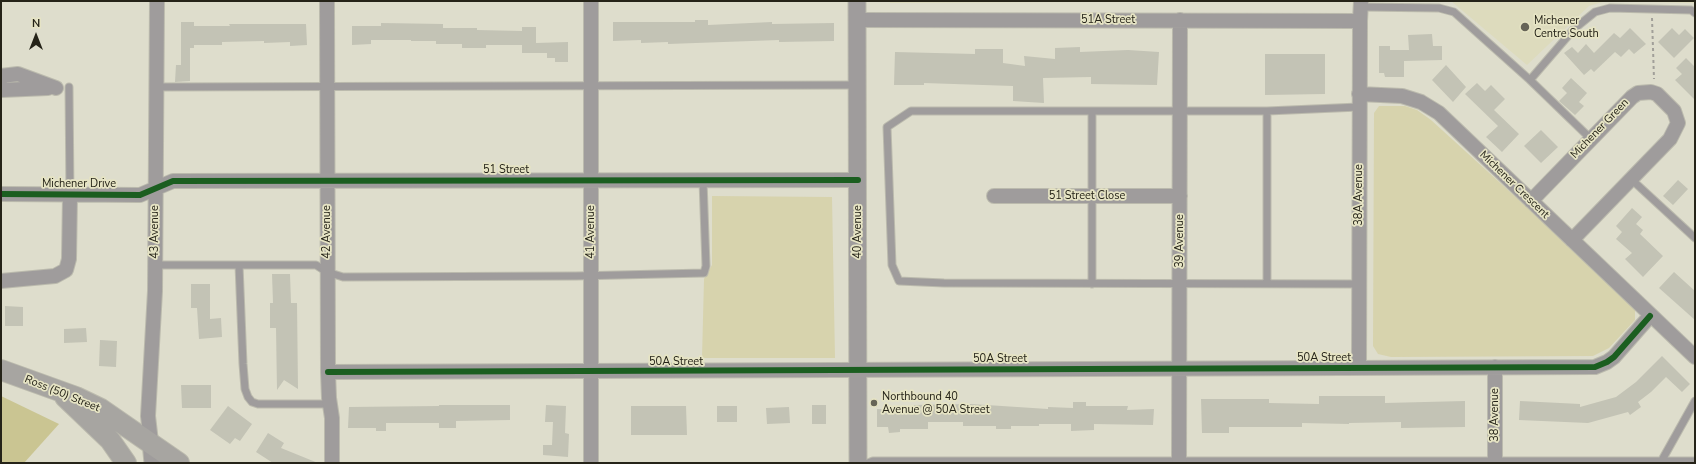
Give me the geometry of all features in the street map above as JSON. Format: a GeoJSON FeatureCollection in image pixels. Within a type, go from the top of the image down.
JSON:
{"type":"FeatureCollection","features":[{"type":"Feature","properties":{"kind":"main road","name":"Ross (50) Street"},"geometry":{"type":"LineString","coordinates":[[1,370],[59,391],[105,411],[179,463]]}},
{"type":"Feature","properties":{"kind":"main road"},"geometry":{"type":"LineString","coordinates":[[59,391],[110,440],[126,463]]}},
{"type":"Feature","properties":{"kind":"street","name":"43 Avenue"},"geometry":{"type":"LineString","coordinates":[[153,463],[148,416],[155,266],[157,87],[156,1]]}},
{"type":"Feature","properties":{"kind":"street","name":"42 Avenue"},"geometry":{"type":"LineString","coordinates":[[327,1],[328,372],[332,463]]}},
{"type":"Feature","properties":{"kind":"street","name":"41 Avenue"},"geometry":{"type":"LineString","coordinates":[[591,1],[591,463]]}},
{"type":"Feature","properties":{"kind":"street","name":"40 Avenue"},"geometry":{"type":"LineString","coordinates":[[857,1],[858,463]]}},
{"type":"Feature","properties":{"kind":"street","name":"38A Avenue"},"geometry":{"type":"LineString","coordinates":[[1359,368],[1359,100],[1361,4]]}},
{"type":"Feature","properties":{"kind":"street","name":"51A Street"},"geometry":{"type":"LineString","coordinates":[[857,20],[1360,21]]}},
{"type":"Feature","properties":{"kind":"street","name":"39 Avenue"},"geometry":{"type":"LineString","coordinates":[[1179,462],[1180,20]]}},
{"type":"Feature","properties":{"kind":"street"},"geometry":{"type":"LineString","coordinates":[[1,76],[18,74],[56,88],[2,90],[1,87]]}},
{"type":"Feature","properties":{"kind":"street","name":"Michener Green"},"geometry":{"type":"LineString","coordinates":[[1531,201],[1632,96],[1638,93],[1652,92],[1657,94],[1674,111],[1678,123],[1674,134],[1572,240]]}},
{"type":"Feature","properties":{"kind":"street","name":"Michener Crescent"},"geometry":{"type":"LineString","coordinates":[[1359,100],[1402,96],[1428,106],[1531,201],[1650,316],[1695,357]]}},
{"type":"Feature","properties":{"kind":"street","name":"51 Street"},"geometry":{"type":"LineString","coordinates":[[155,188],[173,181],[858,180]]}},
{"type":"Feature","properties":{"kind":"street","name":"Michener Drive"},"geometry":{"type":"LineString","coordinates":[[1,194],[140,195],[155,188]]}},
{"type":"Feature","properties":{"kind":"street","name":"Michener Drive"},"geometry":{"type":"LineString","coordinates":[[1,281],[55,276],[66,270],[70,260],[70,195]]}},
{"type":"Feature","properties":{"kind":"street","name":"51 Street Close"},"geometry":{"type":"LineString","coordinates":[[994,196],[1180,196]]}},
{"type":"Feature","properties":{"kind":"street","name":"50A Street"},"geometry":{"type":"LineString","coordinates":[[328,372],[1595,367],[1607,362],[1614,356],[1650,316]]}},
{"type":"Feature","properties":{"kind":"street","name":"38 Avenue"},"geometry":{"type":"LineString","coordinates":[[1495,367],[1495,462]]}},
{"type":"Feature","properties":{"kind":"lane"},"geometry":{"type":"LineString","coordinates":[[1361,4],[1439,8],[1454,12],[1530,80],[1591,139]]}},
{"type":"Feature","properties":{"kind":"lane"},"geometry":{"type":"LineString","coordinates":[[1530,80],[1574,29],[1595,12],[1610,8],[1691,10],[1695,13]]}},
{"type":"Feature","properties":{"kind":"lane"},"geometry":{"type":"LineString","coordinates":[[157,87],[327,88],[857,85]]}},
{"type":"Feature","properties":{"kind":"lane"},"geometry":{"type":"LineString","coordinates":[[69,88],[70,195]]}},
{"type":"Feature","properties":{"kind":"lane"},"geometry":{"type":"LineString","coordinates":[[1359,100],[1266,111],[911,111],[888,127],[892,265],[900,281],[944,283],[1092,284],[1359,284]]}},
{"type":"Feature","properties":{"kind":"lane"},"geometry":{"type":"LineString","coordinates":[[1092,111],[1092,284]]}},
{"type":"Feature","properties":{"kind":"lane"},"geometry":{"type":"LineString","coordinates":[[1266,111],[1267,283]]}},
{"type":"Feature","properties":{"kind":"lane"},"geometry":{"type":"LineString","coordinates":[[1631,178],[1695,238]]}},
{"type":"Feature","properties":{"kind":"lane"},"geometry":{"type":"LineString","coordinates":[[155,266],[316,266],[327,272],[343,277],[591,276],[704,273],[706,266],[703,180]]}},
{"type":"Feature","properties":{"kind":"lane"},"geometry":{"type":"LineString","coordinates":[[239,265],[243,364],[245,389],[248,397],[252,402],[258,404],[330,404]]}},
{"type":"Feature","properties":{"kind":"lane"},"geometry":{"type":"LineString","coordinates":[[1662,460],[1695,401]]}},
{"type":"Feature","properties":{"kind":"lane"},"geometry":{"type":"LineString","coordinates":[[868,463],[873,461],[1695,461]]}},
{"type":"Feature","properties":{"kind":"path"},"geometry":{"type":"LineString","coordinates":[[1652,9],[1654,79]]}},
{"type":"Feature","properties":{"kind":"shaded area"},"geometry":{"type":"Polygon","coordinates":[[[890,1],[1255,1],[890,3],[890,1]]]}},
{"type":"Feature","properties":{"kind":"shaded area","name":"Michener Centre South"},"geometry":{"type":"Polygon","coordinates":[[[1451,1],[1606,1],[1589,6],[1527,65],[1451,1]]]}},
{"type":"Feature","properties":{"kind":"shaded area"},"geometry":{"type":"Polygon","coordinates":[[[1606,1],[1695,1],[1695,3],[1606,1]]]}},
{"type":"Feature","properties":{"kind":"shaded area"},"geometry":{"type":"Polygon","coordinates":[[[1379,106],[1405,106],[1417,110],[1431,120],[1630,301],[1635,307],[1635,320],[1609,348],[1593,356],[1391,357],[1378,354],[1373,346],[1374,113],[1379,106]]]}},
{"type":"Feature","properties":{"kind":"shaded area"},"geometry":{"type":"Polygon","coordinates":[[[712,196],[832,197],[835,358],[702,358],[704,279],[712,265],[712,196]]]}},
{"type":"Feature","properties":{"kind":"shaded area"},"geometry":{"type":"Polygon","coordinates":[[[1,396],[59,424],[24,463],[1,463],[1,396]]]}},
{"type":"Feature","properties":{"kind":"building"},"geometry":{"type":"Polygon","coordinates":[[[695,20],[708,20],[708,25],[772,22],[772,24],[834,23],[834,41],[779,42],[779,40],[668,44],[668,42],[641,43],[641,40],[613,41],[613,22],[695,22],[695,20]]]}},
{"type":"Feature","properties":{"kind":"building"},"geometry":{"type":"Polygon","coordinates":[[[181,22],[194,22],[194,26],[230,26],[229,24],[306,24],[307,45],[290,46],[290,42],[264,43],[264,41],[222,42],[222,45],[194,45],[194,48],[190,48],[190,81],[175,82],[176,65],[181,65],[181,22]]]}},
{"type":"Feature","properties":{"kind":"building"},"geometry":{"type":"Polygon","coordinates":[[[381,23],[443,24],[443,28],[477,28],[477,30],[522,31],[522,27],[536,27],[536,43],[568,42],[568,62],[555,62],[555,58],[547,58],[547,53],[522,53],[522,45],[486,45],[486,48],[462,48],[462,44],[436,44],[436,41],[371,40],[371,44],[352,45],[352,26],[381,26],[381,23]]]}},
{"type":"Feature","properties":{"kind":"building"},"geometry":{"type":"Polygon","coordinates":[[[1630,28],[1646,44],[1634,54],[1629,49],[1621,57],[1615,52],[1594,72],[1591,69],[1584,75],[1564,53],[1572,47],[1578,53],[1586,44],[1594,53],[1614,33],[1620,38],[1630,28]]]}},
{"type":"Feature","properties":{"kind":"building"},"geometry":{"type":"Polygon","coordinates":[[[1672,28],[1679,35],[1685,29],[1694,38],[1674,58],[1658,42],[1672,28]]]}},
{"type":"Feature","properties":{"kind":"building"},"geometry":{"type":"Polygon","coordinates":[[[1432,34],[1433,46],[1442,46],[1442,60],[1404,61],[1404,77],[1385,77],[1384,73],[1379,73],[1379,46],[1390,46],[1390,50],[1409,50],[1408,35],[1432,34]]]}},
{"type":"Feature","properties":{"kind":"building"},"geometry":{"type":"Polygon","coordinates":[[[1080,47],[1080,52],[1128,50],[1159,52],[1157,85],[1091,84],[1091,77],[1043,78],[1044,103],[1013,101],[1013,86],[924,83],[924,85],[894,85],[895,52],[975,54],[975,49],[1003,49],[1003,63],[1025,66],[1024,56],[1055,59],[1055,48],[1080,47]]]}},
{"type":"Feature","properties":{"kind":"building"},"geometry":{"type":"Polygon","coordinates":[[[1265,54],[1325,54],[1325,94],[1265,95],[1265,54]]]}},
{"type":"Feature","properties":{"kind":"building"},"geometry":{"type":"Polygon","coordinates":[[[1686,58],[1695,67],[1695,100],[1675,80],[1682,74],[1676,68],[1686,58]]]}},
{"type":"Feature","properties":{"kind":"building"},"geometry":{"type":"Polygon","coordinates":[[[1446,65],[1466,87],[1453,102],[1432,80],[1446,65]]]}},
{"type":"Feature","properties":{"kind":"building"},"geometry":{"type":"Polygon","coordinates":[[[1571,78],[1587,93],[1579,102],[1584,106],[1575,115],[1559,101],[1567,93],[1562,88],[1571,78]]]}},
{"type":"Feature","properties":{"kind":"building"},"geometry":{"type":"Polygon","coordinates":[[[1477,83],[1485,91],[1491,85],[1505,99],[1494,110],[1519,134],[1502,152],[1486,137],[1498,126],[1465,94],[1477,83]]]}},
{"type":"Feature","properties":{"kind":"building"},"geometry":{"type":"Polygon","coordinates":[[[1541,130],[1558,147],[1541,163],[1524,146],[1541,130]]]}},
{"type":"Feature","properties":{"kind":"building"},"geometry":{"type":"Polygon","coordinates":[[[1678,180],[1688,189],[1673,205],[1663,196],[1678,180]]]}},
{"type":"Feature","properties":{"kind":"building"},"geometry":{"type":"Polygon","coordinates":[[[1632,208],[1642,217],[1636,224],[1643,230],[1640,234],[1663,256],[1643,277],[1625,259],[1632,253],[1616,239],[1622,232],[1616,226],[1632,208]]]}},
{"type":"Feature","properties":{"kind":"building"},"geometry":{"type":"Polygon","coordinates":[[[1674,272],[1695,291],[1695,320],[1659,288],[1674,272]]]}},
{"type":"Feature","properties":{"kind":"building"},"geometry":{"type":"Polygon","coordinates":[[[272,274],[290,274],[291,303],[297,303],[298,389],[284,380],[277,390],[276,328],[270,328],[270,303],[273,303],[272,274]]]}},
{"type":"Feature","properties":{"kind":"building"},"geometry":{"type":"Polygon","coordinates":[[[191,284],[210,284],[210,319],[221,318],[222,337],[199,339],[197,308],[191,308],[191,284]]]}},
{"type":"Feature","properties":{"kind":"building"},"geometry":{"type":"Polygon","coordinates":[[[5,306],[23,307],[23,326],[5,326],[5,306]]]}},
{"type":"Feature","properties":{"kind":"building"},"geometry":{"type":"Polygon","coordinates":[[[86,328],[87,342],[64,343],[64,329],[86,328]]]}},
{"type":"Feature","properties":{"kind":"building"},"geometry":{"type":"Polygon","coordinates":[[[100,340],[117,341],[116,367],[99,366],[100,340]]]}},
{"type":"Feature","properties":{"kind":"building"},"geometry":{"type":"Polygon","coordinates":[[[1662,356],[1690,384],[1682,392],[1666,377],[1638,402],[1641,407],[1630,415],[1628,412],[1588,423],[1519,420],[1520,401],[1580,404],[1580,407],[1616,397],[1636,382],[1662,356]]]}},
{"type":"Feature","properties":{"kind":"building"},"geometry":{"type":"Polygon","coordinates":[[[181,385],[211,385],[211,408],[182,408],[181,385]]]}},
{"type":"Feature","properties":{"kind":"building"},"geometry":{"type":"Polygon","coordinates":[[[1319,396],[1385,396],[1385,403],[1465,401],[1465,427],[1401,428],[1401,422],[1349,424],[1302,423],[1302,427],[1229,427],[1229,433],[1202,433],[1201,399],[1269,399],[1269,403],[1319,404],[1319,396]]]}},
{"type":"Feature","properties":{"kind":"building"},"geometry":{"type":"Polygon","coordinates":[[[1073,402],[1086,402],[1086,406],[1128,406],[1127,410],[1154,409],[1153,425],[1094,424],[1094,430],[1071,431],[1071,424],[1039,424],[1039,426],[1011,426],[1011,429],[996,429],[996,426],[963,426],[963,422],[928,422],[928,429],[900,429],[900,432],[889,433],[888,427],[877,427],[877,409],[914,410],[914,405],[971,404],[1048,409],[1048,407],[1073,408],[1073,402]]]}},
{"type":"Feature","properties":{"kind":"building"},"geometry":{"type":"Polygon","coordinates":[[[510,405],[510,420],[456,421],[456,428],[439,428],[439,423],[386,423],[386,431],[376,431],[376,428],[348,428],[349,407],[510,405]]]}},
{"type":"Feature","properties":{"kind":"building"},"geometry":{"type":"Polygon","coordinates":[[[546,405],[566,406],[565,433],[569,434],[568,457],[543,455],[543,445],[552,445],[553,422],[545,422],[546,405]]]}},
{"type":"Feature","properties":{"kind":"building"},"geometry":{"type":"Polygon","coordinates":[[[812,405],[826,405],[826,424],[812,424],[812,405]]]}},
{"type":"Feature","properties":{"kind":"building"},"geometry":{"type":"Polygon","coordinates":[[[228,406],[252,424],[240,441],[235,438],[230,444],[210,430],[228,406]]]}},
{"type":"Feature","properties":{"kind":"building"},"geometry":{"type":"Polygon","coordinates":[[[631,406],[686,406],[687,435],[631,435],[631,406]]]}},
{"type":"Feature","properties":{"kind":"building"},"geometry":{"type":"Polygon","coordinates":[[[717,406],[737,406],[737,422],[717,422],[717,406]]]}},
{"type":"Feature","properties":{"kind":"building"},"geometry":{"type":"Polygon","coordinates":[[[789,407],[790,423],[767,424],[766,408],[789,407]]]}},
{"type":"Feature","properties":{"kind":"building"},"geometry":{"type":"Polygon","coordinates":[[[268,433],[284,443],[281,448],[318,463],[273,463],[256,452],[268,433]]]}},
{"type":"Feature","properties":{"kind":"cycle path"},"geometry":{"type":"LineString","coordinates":[[1,194],[140,195],[173,181],[858,180]]}},
{"type":"Feature","properties":{"kind":"cycle path"},"geometry":{"type":"LineString","coordinates":[[328,372],[1595,367],[1614,357],[1650,316]]}},
{"type":"Feature","properties":{"kind":"place","name":"Michener Centre South"},"geometry":{"type":"Point","coordinates":[1525,27]}},
{"type":"Feature","properties":{"kind":"place","name":"Northbound 40 Avenue @ 50A Street"},"geometry":{"type":"Point","coordinates":[874,403]}}]}
